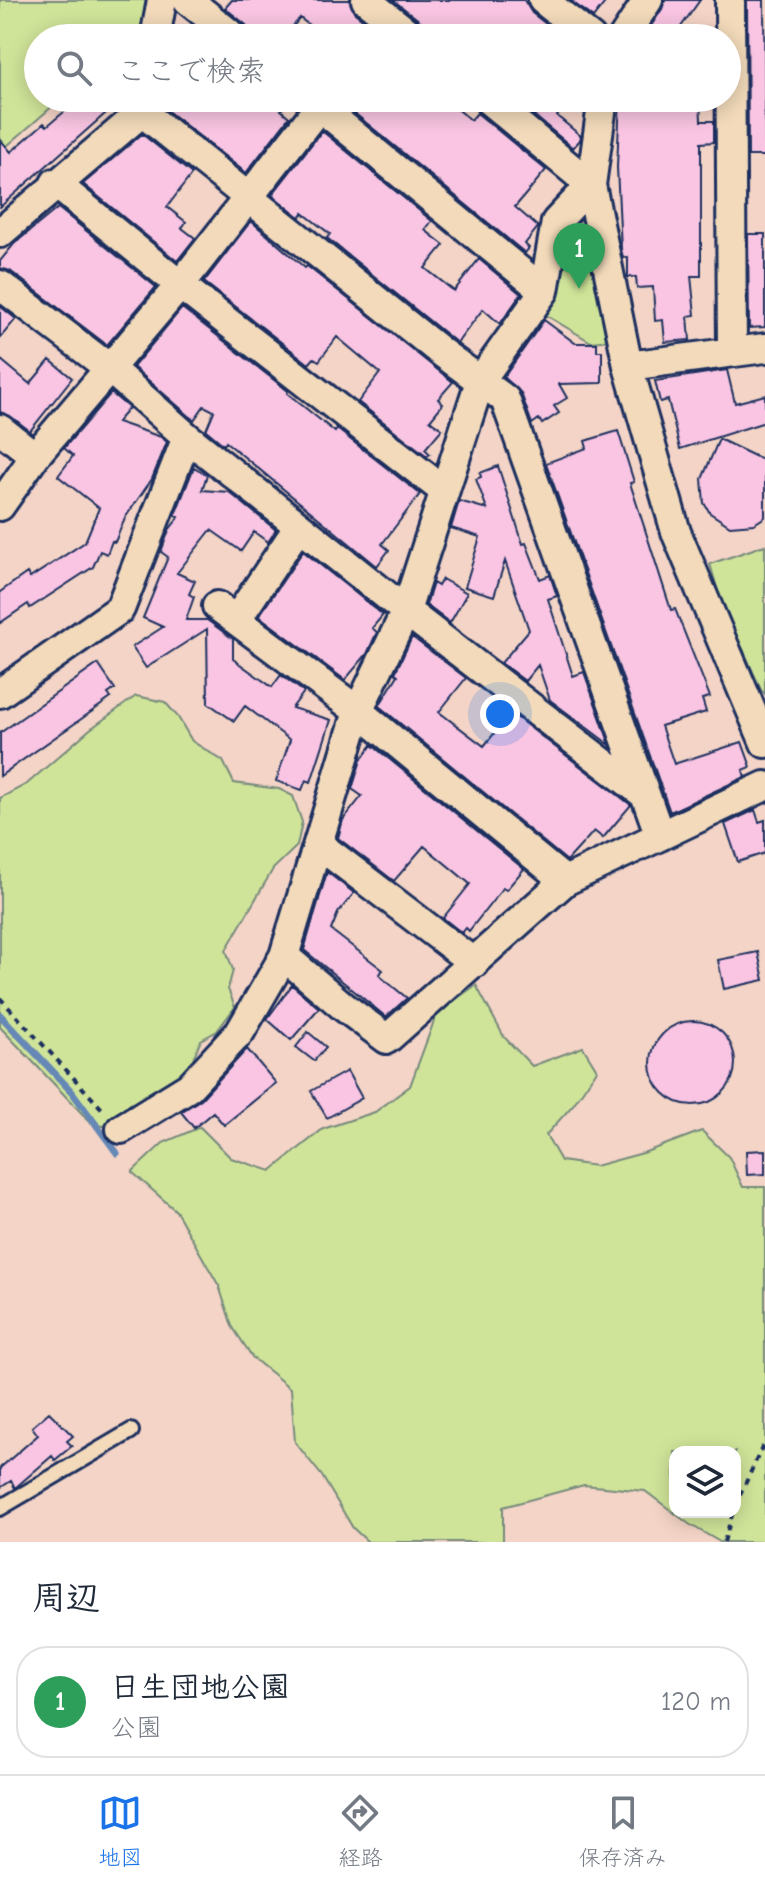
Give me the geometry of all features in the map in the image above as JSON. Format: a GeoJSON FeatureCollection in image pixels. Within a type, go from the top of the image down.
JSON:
{"type":"FeatureCollection","features":[{"type":"Feature","properties":{"kind":"street"},"geometry":{"type":"LineString","coordinates":[[158,24],[162,0]]}},
{"type":"Feature","properties":{"kind":"street"},"geometry":{"type":"LineString","coordinates":[[188,0],[218,24]]}},
{"type":"Feature","properties":{"kind":"street"},"geometry":{"type":"LineString","coordinates":[[366,0],[381,24]]}},
{"type":"Feature","properties":{"kind":"street"},"geometry":{"type":"LineString","coordinates":[[543,0],[573,24]]}},
{"type":"Feature","properties":{"kind":"street"},"geometry":{"type":"LineString","coordinates":[[632,24],[648,0]]}},
{"type":"Feature","properties":{"kind":"street"},"geometry":{"type":"LineString","coordinates":[[730,0],[730,24]]}},
{"type":"Feature","properties":{"kind":"street"},"geometry":{"type":"LineString","coordinates":[[0,233],[135,112]]}},
{"type":"Feature","properties":{"kind":"street"},"geometry":{"type":"LineString","coordinates":[[151,112],[249,198],[505,399],[660,836]]}},
{"type":"Feature","properties":{"kind":"street"},"geometry":{"type":"LineString","coordinates":[[0,506],[35,456],[180,285],[249,198],[310,112]]}},
{"type":"Feature","properties":{"kind":"street"},"geometry":{"type":"LineString","coordinates":[[331,112],[544,291]]}},
{"type":"Feature","properties":{"kind":"street"},"geometry":{"type":"LineString","coordinates":[[503,112],[591,185]]}},
{"type":"Feature","properties":{"kind":"street"},"geometry":{"type":"LineString","coordinates":[[601,112],[591,185],[628,366],[676,532],[765,743]]}},
{"type":"Feature","properties":{"kind":"street"},"geometry":{"type":"LineString","coordinates":[[731,112],[732,352]]}},
{"type":"Feature","properties":{"kind":"street"},"geometry":{"type":"LineString","coordinates":[[55,183],[180,285],[443,490]]}},
{"type":"Feature","properties":{"kind":"street"},"geometry":{"type":"LineString","coordinates":[[121,1129],[189,1087],[240,1032],[284,956],[358,711],[406,611],[480,381],[544,291],[556,222],[591,185]]}},
{"type":"Feature","properties":{"kind":"street"},"geometry":{"type":"LineString","coordinates":[[0,285],[109,368],[187,437],[406,611],[645,795]]}},
{"type":"Feature","properties":{"kind":"street"},"geometry":{"type":"LineString","coordinates":[[628,366],[765,348]]}},
{"type":"Feature","properties":{"kind":"street"},"geometry":{"type":"LineString","coordinates":[[0,429],[35,456]]}},
{"type":"Feature","properties":{"kind":"street"},"geometry":{"type":"LineString","coordinates":[[0,693],[120,609],[187,437]]}},
{"type":"Feature","properties":{"kind":"street"},"geometry":{"type":"LineString","coordinates":[[299,526],[227,612],[358,711],[565,881]]}},
{"type":"Feature","properties":{"kind":"street"},"geometry":{"type":"LineString","coordinates":[[284,956],[387,1039],[565,881],[765,786]]}},
{"type":"Feature","properties":{"kind":"street"},"geometry":{"type":"LineString","coordinates":[[318,844],[474,963]]}},
{"type":"Feature","properties":{"kind":"lane"},"geometry":{"type":"LineString","coordinates":[[0,1508],[131,1431]]}},
{"type":"Feature","properties":{"kind":"path"},"geometry":{"type":"LineString","coordinates":[[0,998],[121,1129]]}},
{"type":"Feature","properties":{"kind":"path"},"geometry":{"type":"LineString","coordinates":[[741,1493],[765,1441]]}},
{"type":"Feature","properties":{"kind":"path"},"geometry":{"type":"LineString","coordinates":[[724,1542],[731,1518]]}},
{"type":"Feature","properties":{"kind":"green space"},"geometry":{"type":"Polygon","coordinates":[[[0,0],[152,0],[151,20],[147,24],[24,24],[24,112],[46,112],[0,152],[0,0]]]}},
{"type":"Feature","properties":{"kind":"green space"},"geometry":{"type":"Polygon","coordinates":[[[561,256],[600,259],[610,340],[591,342],[544,314],[561,256]]]}},
{"type":"Feature","properties":{"kind":"green space"},"geometry":{"type":"Polygon","coordinates":[[[765,545],[765,694],[727,621],[710,564],[765,545]]]}},
{"type":"Feature","properties":{"kind":"green space"},"geometry":{"type":"Polygon","coordinates":[[[136,696],[165,702],[192,741],[223,761],[234,783],[279,789],[293,796],[302,822],[297,846],[273,869],[226,950],[233,970],[228,989],[235,1007],[217,1031],[201,1040],[185,1077],[107,1127],[91,1123],[0,1027],[0,798],[27,784],[89,730],[136,696]]]}},
{"type":"Feature","properties":{"kind":"green space"},"geometry":{"type":"Polygon","coordinates":[[[476,985],[504,1037],[532,1066],[583,1047],[597,1070],[573,1105],[546,1135],[561,1161],[595,1166],[643,1153],[702,1131],[729,1157],[743,1187],[765,1187],[765,1542],[720,1542],[681,1518],[741,1518],[741,1446],[669,1446],[669,1509],[645,1491],[584,1485],[503,1507],[503,1542],[368,1542],[353,1528],[322,1476],[295,1442],[291,1389],[253,1358],[232,1326],[219,1286],[176,1211],[132,1172],[163,1143],[200,1127],[231,1158],[271,1171],[323,1129],[375,1112],[410,1086],[437,1013],[476,985]]]}},
{"type":"Feature","properties":{"kind":"building"},"geometry":{"type":"Polygon","coordinates":[[[232,0],[349,0],[355,13],[369,24],[308,24],[300,18],[295,24],[245,24],[225,8],[232,0]]]}},
{"type":"Feature","properties":{"kind":"building"},"geometry":{"type":"Polygon","coordinates":[[[393,0],[524,0],[532,13],[546,24],[424,24],[393,0]]]}},
{"type":"Feature","properties":{"kind":"building"},"geometry":{"type":"Polygon","coordinates":[[[570,0],[607,0],[593,18],[570,0]]]}},
{"type":"Feature","properties":{"kind":"building"},"geometry":{"type":"Polygon","coordinates":[[[665,0],[700,0],[683,24],[652,24],[665,0]]]}},
{"type":"Feature","properties":{"kind":"building"},"geometry":{"type":"Polygon","coordinates":[[[747,0],[764,0],[765,156],[748,156],[747,0]]]}},
{"type":"Feature","properties":{"kind":"building"},"geometry":{"type":"Polygon","coordinates":[[[64,112],[107,112],[0,207],[0,139],[11,152],[44,123],[47,126],[64,112]]]}},
{"type":"Feature","properties":{"kind":"building"},"geometry":{"type":"Polygon","coordinates":[[[169,112],[283,112],[289,117],[246,173],[169,112]]]}},
{"type":"Feature","properties":{"kind":"building"},"geometry":{"type":"Polygon","coordinates":[[[353,112],[461,112],[471,120],[477,113],[546,170],[515,207],[538,227],[525,244],[529,248],[525,253],[353,112]]]}},
{"type":"Feature","properties":{"kind":"building"},"geometry":{"type":"Polygon","coordinates":[[[530,112],[560,112],[557,116],[581,136],[573,148],[530,112]]]}},
{"type":"Feature","properties":{"kind":"building"},"geometry":{"type":"Polygon","coordinates":[[[619,112],[701,112],[701,121],[714,121],[714,142],[701,143],[701,276],[691,276],[695,315],[688,316],[690,340],[665,342],[663,320],[655,321],[653,287],[637,288],[636,277],[628,277],[628,257],[623,258],[621,249],[617,167],[619,112]]]}},
{"type":"Feature","properties":{"kind":"building"},"geometry":{"type":"Polygon","coordinates":[[[322,131],[432,221],[425,230],[444,245],[425,268],[454,291],[479,259],[521,294],[500,324],[483,309],[457,343],[327,238],[330,234],[303,213],[300,217],[272,195],[322,131]]]}},
{"type":"Feature","properties":{"kind":"building"},"geometry":{"type":"Polygon","coordinates":[[[142,134],[192,174],[167,207],[186,222],[182,228],[195,238],[177,261],[83,184],[142,134]]]}},
{"type":"Feature","properties":{"kind":"building"},"geometry":{"type":"Polygon","coordinates":[[[58,208],[156,287],[107,345],[10,271],[0,268],[0,261],[14,244],[58,208]]]}},
{"type":"Feature","properties":{"kind":"building"},"geometry":{"type":"Polygon","coordinates":[[[251,221],[305,268],[307,266],[453,382],[438,399],[443,404],[430,420],[442,429],[425,449],[430,454],[427,456],[358,402],[380,373],[337,337],[319,361],[314,358],[309,364],[204,282],[251,221]]]}},
{"type":"Feature","properties":{"kind":"building"},"geometry":{"type":"Polygon","coordinates":[[[748,234],[765,234],[765,327],[749,328],[748,234]]]}},
{"type":"Feature","properties":{"kind":"building"},"geometry":{"type":"Polygon","coordinates":[[[0,306],[16,319],[0,338],[0,306]]]}},
{"type":"Feature","properties":{"kind":"building"},"geometry":{"type":"Polygon","coordinates":[[[182,308],[335,432],[337,429],[420,494],[382,544],[389,550],[377,566],[226,442],[224,445],[206,430],[214,411],[204,406],[194,420],[133,367],[182,308]]]}},
{"type":"Feature","properties":{"kind":"building"},"geometry":{"type":"Polygon","coordinates":[[[544,320],[575,343],[597,343],[597,351],[602,351],[602,383],[559,384],[567,398],[554,406],[559,413],[542,424],[539,419],[532,424],[521,393],[504,377],[544,320]]]}},
{"type":"Feature","properties":{"kind":"building"},"geometry":{"type":"Polygon","coordinates":[[[0,359],[30,384],[50,360],[72,378],[30,431],[0,412],[0,359]]]}},
{"type":"Feature","properties":{"kind":"building"},"geometry":{"type":"Polygon","coordinates":[[[727,370],[735,403],[765,395],[765,422],[680,449],[668,400],[660,402],[655,381],[727,370]]]}},
{"type":"Feature","properties":{"kind":"building"},"geometry":{"type":"Polygon","coordinates":[[[111,393],[129,408],[117,422],[161,437],[167,442],[152,479],[125,518],[107,554],[100,551],[93,567],[30,608],[28,604],[0,623],[0,592],[27,573],[30,578],[85,542],[99,508],[58,476],[73,456],[64,448],[111,393]]]}},
{"type":"Feature","properties":{"kind":"building"},"geometry":{"type":"Polygon","coordinates":[[[618,431],[634,482],[630,483],[671,610],[675,609],[710,697],[702,699],[706,712],[661,726],[674,764],[742,742],[751,767],[743,770],[745,777],[670,812],[546,463],[587,448],[585,441],[618,431]]]}},
{"type":"Feature","properties":{"kind":"building"},"geometry":{"type":"Polygon","coordinates":[[[719,439],[765,461],[765,517],[754,524],[730,526],[710,513],[704,503],[702,479],[719,439]]]}},
{"type":"Feature","properties":{"kind":"building"},"geometry":{"type":"Polygon","coordinates":[[[498,466],[523,544],[526,543],[540,579],[550,575],[557,596],[548,599],[573,676],[584,672],[610,745],[550,700],[538,665],[525,681],[501,663],[529,630],[505,561],[494,596],[465,587],[480,537],[451,528],[459,501],[487,509],[476,479],[481,477],[480,473],[498,466]]]}},
{"type":"Feature","properties":{"kind":"building"},"geometry":{"type":"Polygon","coordinates":[[[194,467],[207,475],[202,490],[229,492],[276,530],[268,542],[254,532],[241,551],[211,530],[177,573],[195,581],[189,594],[194,597],[186,620],[207,620],[233,639],[233,659],[272,687],[281,675],[304,692],[292,708],[331,720],[311,782],[306,780],[302,790],[276,781],[290,740],[245,706],[234,721],[208,703],[207,629],[146,668],[132,647],[163,627],[143,618],[168,557],[161,552],[169,530],[179,517],[175,515],[194,467]]]}},
{"type":"Feature","properties":{"kind":"building"},"geometry":{"type":"Polygon","coordinates":[[[303,551],[383,615],[372,628],[377,632],[367,654],[345,680],[259,616],[303,551]]]}},
{"type":"Feature","properties":{"kind":"building"},"geometry":{"type":"Polygon","coordinates":[[[442,579],[467,593],[450,623],[426,605],[433,583],[438,586],[442,579]]]}},
{"type":"Feature","properties":{"kind":"building"},"geometry":{"type":"Polygon","coordinates":[[[412,637],[466,678],[439,712],[484,746],[511,713],[631,805],[603,838],[594,831],[567,861],[379,706],[398,675],[395,673],[412,637]]]}},
{"type":"Feature","properties":{"kind":"building"},"geometry":{"type":"Polygon","coordinates":[[[98,664],[115,689],[108,694],[111,698],[0,776],[0,733],[98,664]]]}},
{"type":"Feature","properties":{"kind":"building"},"geometry":{"type":"Polygon","coordinates":[[[372,745],[524,869],[506,890],[503,888],[469,931],[466,928],[462,933],[443,918],[470,884],[424,846],[394,881],[338,838],[343,820],[362,796],[352,789],[361,760],[372,745]]]}},
{"type":"Feature","properties":{"kind":"building"},"geometry":{"type":"Polygon","coordinates":[[[755,810],[759,822],[765,820],[765,853],[738,862],[725,824],[755,810]]]}},
{"type":"Feature","properties":{"kind":"building"},"geometry":{"type":"Polygon","coordinates":[[[327,872],[354,893],[338,913],[331,930],[383,970],[379,974],[381,977],[407,998],[386,1017],[304,950],[327,872]]]}},
{"type":"Feature","properties":{"kind":"building"},"geometry":{"type":"Polygon","coordinates":[[[758,952],[764,980],[724,989],[718,960],[758,952]]]}},
{"type":"Feature","properties":{"kind":"building"},"geometry":{"type":"Polygon","coordinates":[[[292,985],[319,1008],[291,1040],[267,1019],[292,985]]]}},
{"type":"Feature","properties":{"kind":"building"},"geometry":{"type":"Polygon","coordinates":[[[693,1021],[709,1024],[723,1033],[732,1047],[735,1063],[732,1079],[723,1093],[709,1102],[693,1105],[677,1102],[663,1093],[654,1079],[651,1063],[654,1047],[663,1033],[677,1024],[693,1021]]]}},
{"type":"Feature","properties":{"kind":"building"},"geometry":{"type":"Polygon","coordinates":[[[308,1032],[326,1047],[314,1061],[296,1047],[308,1032]]]}},
{"type":"Feature","properties":{"kind":"building"},"geometry":{"type":"Polygon","coordinates":[[[247,1049],[276,1083],[224,1125],[213,1112],[194,1128],[181,1112],[201,1099],[247,1049]]]}},
{"type":"Feature","properties":{"kind":"building"},"geometry":{"type":"Polygon","coordinates":[[[347,1071],[362,1098],[327,1118],[311,1091],[347,1071]]]}},
{"type":"Feature","properties":{"kind":"building"},"geometry":{"type":"Polygon","coordinates":[[[765,1150],[765,1174],[747,1175],[746,1151],[765,1150]]]}},
{"type":"Feature","properties":{"kind":"building"},"geometry":{"type":"Polygon","coordinates":[[[49,1412],[73,1436],[67,1441],[72,1446],[55,1460],[52,1456],[15,1488],[11,1481],[0,1488],[0,1468],[38,1435],[32,1427],[49,1412]]]}},
{"type":"Feature","properties":{"kind":"waterway"},"geometry":{"type":"LineString","coordinates":[[0,1015],[72,1092],[117,1153]]}},
{"type":"Feature","properties":{"kind":"place","name":"日生団地公園"},"geometry":{"type":"Point","coordinates":[579,289]}}]}
